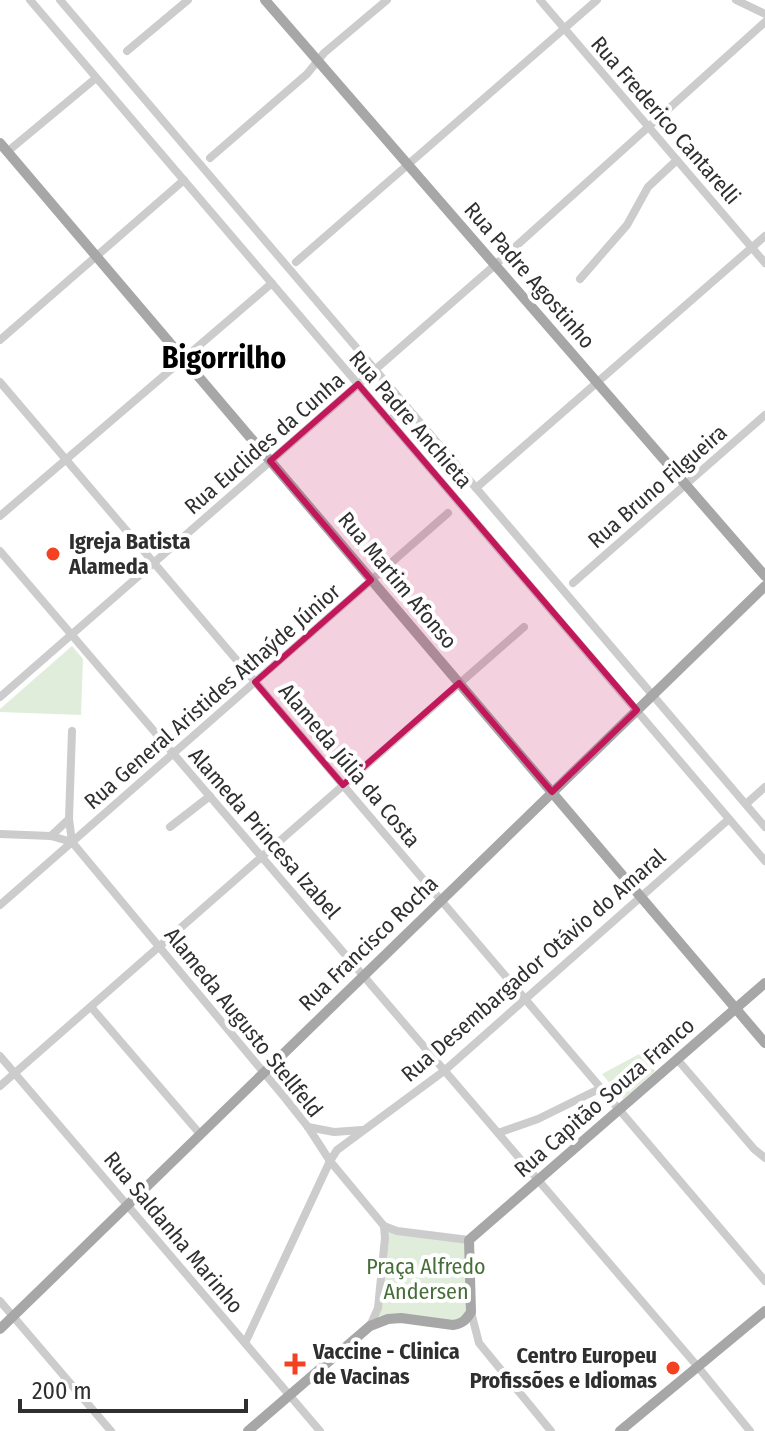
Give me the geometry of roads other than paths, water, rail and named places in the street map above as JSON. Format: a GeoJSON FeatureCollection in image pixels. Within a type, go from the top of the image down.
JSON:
{"type":"FeatureCollection","features":[{"type":"Feature","properties":{"kind":"main road","name":"Rua Padre Agostinho"},"geometry":{"type":"LineString","coordinates":[[265,0],[765,576]]}},
{"type":"Feature","properties":{"kind":"main road","name":"Rua Martim Afonso"},"geometry":{"type":"LineString","coordinates":[[4,148],[765,1043]]}},
{"type":"Feature","properties":{"kind":"main road","name":"Rua Francisco Rocha"},"geometry":{"type":"LineString","coordinates":[[0,1329],[765,586]]}},
{"type":"Feature","properties":{"kind":"main road","name":"Rua Capitão Souza Franco"},"geometry":{"type":"LineString","coordinates":[[469,1240],[765,983]]}},
{"type":"Feature","properties":{"kind":"main road"},"geometry":{"type":"LineString","coordinates":[[248,1431],[370,1326],[401,1318],[453,1325],[462,1322],[471,1312],[469,1240]]}},
{"type":"Feature","properties":{"kind":"main road"},"geometry":{"type":"LineString","coordinates":[[620,1431],[765,1311]]}},
{"type":"Feature","properties":{"kind":"street","name":"Rua Padre Anchieta"},"geometry":{"type":"LineString","coordinates":[[30,0],[765,861]]}},
{"type":"Feature","properties":{"kind":"street","name":"Rua Padre Anchieta"},"geometry":{"type":"LineString","coordinates":[[60,0],[765,827]]}},
{"type":"Feature","properties":{"kind":"street"},"geometry":{"type":"LineString","coordinates":[[127,51],[188,0]]}},
{"type":"Feature","properties":{"kind":"street"},"geometry":{"type":"LineString","coordinates":[[210,158],[387,0]]}},
{"type":"Feature","properties":{"kind":"street","name":"Rua Frederico Cantarelli"},"geometry":{"type":"LineString","coordinates":[[540,0],[765,263]]}},
{"type":"Feature","properties":{"kind":"street"},"geometry":{"type":"LineString","coordinates":[[296,262],[597,0]]}},
{"type":"Feature","properties":{"kind":"street"},"geometry":{"type":"LineString","coordinates":[[736,0],[765,14]]}},
{"type":"Feature","properties":{"kind":"street","name":"Rua Euclides da Cunha"},"geometry":{"type":"LineString","coordinates":[[0,697],[495,265],[765,22]]}},
{"type":"Feature","properties":{"kind":"street"},"geometry":{"type":"LineString","coordinates":[[4,148],[96,78]]}},
{"type":"Feature","properties":{"kind":"street"},"geometry":{"type":"LineString","coordinates":[[580,279],[627,225],[648,187],[677,160]]}},
{"type":"Feature","properties":{"kind":"street"},"geometry":{"type":"LineString","coordinates":[[0,340],[184,180]]}},
{"type":"Feature","properties":{"kind":"street"},"geometry":{"type":"LineString","coordinates":[[476,488],[765,236]]}},
{"type":"Feature","properties":{"kind":"street"},"geometry":{"type":"LineString","coordinates":[[0,516],[272,283]]}},
{"type":"Feature","properties":{"kind":"street","name":"Alameda Júlia da Costa"},"geometry":{"type":"LineString","coordinates":[[0,382],[765,1281]]}},
{"type":"Feature","properties":{"kind":"street"},"geometry":{"type":"LineString","coordinates":[[389,421],[406,406]]}},
{"type":"Feature","properties":{"kind":"street","name":"Rua Bruno Filgueira"},"geometry":{"type":"LineString","coordinates":[[573,583],[765,415]]}},
{"type":"Feature","properties":{"kind":"street","name":"Rua General Aristides Athaýde Júnior"},"geometry":{"type":"LineString","coordinates":[[0,905],[448,513]]}},
{"type":"Feature","properties":{"kind":"street","name":"Alameda Princesa Izabel"},"geometry":{"type":"LineString","coordinates":[[0,551],[750,1431]]}},
{"type":"Feature","properties":{"kind":"street"},"geometry":{"type":"LineString","coordinates":[[0,1086],[524,627]]}},
{"type":"Feature","properties":{"kind":"street"},"geometry":{"type":"LineString","coordinates":[[0,834],[51,836],[72,842],[69,819],[72,731]]}},
{"type":"Feature","properties":{"kind":"street"},"geometry":{"type":"LineString","coordinates":[[746,804],[765,787]]}},
{"type":"Feature","properties":{"kind":"street"},"geometry":{"type":"LineString","coordinates":[[170,827],[210,796]]}},
{"type":"Feature","properties":{"kind":"street"},"geometry":{"type":"LineString","coordinates":[[51,836],[69,819]]}},
{"type":"Feature","properties":{"kind":"street","name":"Rua Desembargador Otávio do Amaral"},"geometry":{"type":"LineString","coordinates":[[245,1343],[337,1150],[444,1071],[729,819]]}},
{"type":"Feature","properties":{"kind":"street","name":"Alameda Augusto Stellfeld"},"geometry":{"type":"LineString","coordinates":[[72,842],[264,1072],[308,1127],[330,1161],[384,1226]]}},
{"type":"Feature","properties":{"kind":"street"},"geometry":{"type":"LineString","coordinates":[[91,1007],[200,1134]]}},
{"type":"Feature","properties":{"kind":"street","name":"Rua Saldanha Marinho"},"geometry":{"type":"LineString","coordinates":[[0,1056],[320,1431]]}},
{"type":"Feature","properties":{"kind":"street"},"geometry":{"type":"LineString","coordinates":[[677,1059],[765,1158]]}},
{"type":"Feature","properties":{"kind":"street"},"geometry":{"type":"LineString","coordinates":[[498,1133],[545,1116],[601,1088]]}},
{"type":"Feature","properties":{"kind":"street"},"geometry":{"type":"LineString","coordinates":[[308,1127],[334,1132],[363,1130]]}},
{"type":"Feature","properties":{"kind":"street"},"geometry":{"type":"LineString","coordinates":[[370,1326],[378,1308],[384,1226],[397,1231],[469,1240]]}},
{"type":"Feature","properties":{"kind":"street"},"geometry":{"type":"LineString","coordinates":[[0,1301],[111,1431]]}},
{"type":"Feature","properties":{"kind":"street"},"geometry":{"type":"LineString","coordinates":[[471,1312],[479,1343],[551,1431]]}},
{"type":"Feature","properties":{"kind":"place","name":"Igreja Batista Alameda"},"geometry":{"type":"Point","coordinates":[53,554]}},
{"type":"Feature","properties":{"kind":"place","name":"Vaccine - Clinica de Vacinas"},"geometry":{"type":"Point","coordinates":[295,1364]}},
{"type":"Feature","properties":{"kind":"place","name":"Centro Europeu Profissões e Idiomas"},"geometry":{"type":"Point","coordinates":[673,1368]}},
{"type":"Feature","properties":{"kind":"district","name":"Bigorrilho"},"geometry":{"type":"Point","coordinates":[224,358]}},
{"type":"Feature","properties":{"kind":"park label","name":"Praça Alfredo Andersen"},"geometry":{"type":"Point","coordinates":[426,1278]}}]}
